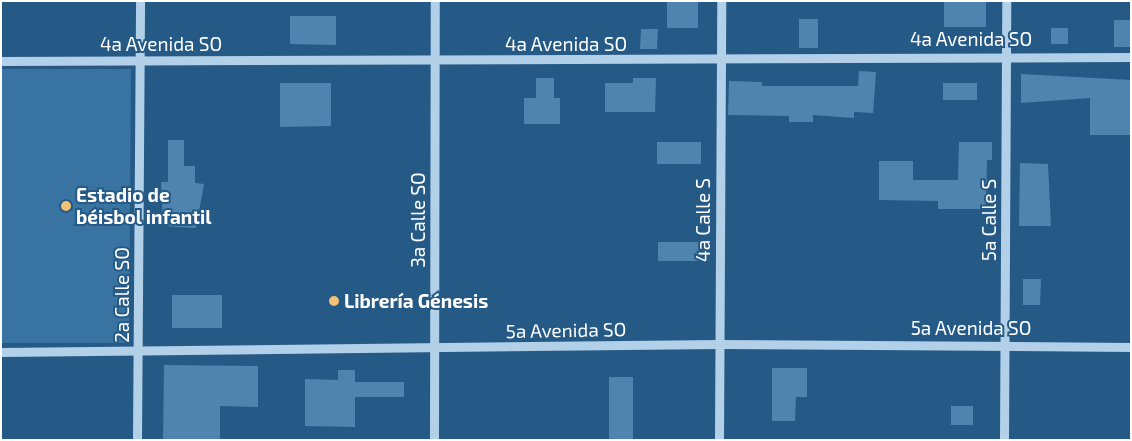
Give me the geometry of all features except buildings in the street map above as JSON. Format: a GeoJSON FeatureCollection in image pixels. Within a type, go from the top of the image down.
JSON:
{"type":"FeatureCollection","features":[{"type":"Feature","properties":{"kind":"street","name":"2a Calle SO"},"geometry":{"type":"LineString","coordinates":[[137,440],[140,1]]}},
{"type":"Feature","properties":{"kind":"street","name":"3a Calle SO"},"geometry":{"type":"LineString","coordinates":[[434,440],[436,1]]}},
{"type":"Feature","properties":{"kind":"street","name":"4a Calle S"},"geometry":{"type":"LineString","coordinates":[[719,440],[720,1]]}},
{"type":"Feature","properties":{"kind":"street","name":"5a Calle S"},"geometry":{"type":"LineString","coordinates":[[1004,440],[1006,1]]}},
{"type":"Feature","properties":{"kind":"street","name":"4a Avenida SO"},"geometry":{"type":"LineString","coordinates":[[1,61],[720,59],[1006,54],[1131,57]]}},
{"type":"Feature","properties":{"kind":"street","name":"5a Avenida SO"},"geometry":{"type":"LineString","coordinates":[[1,352],[719,344],[1004,344],[1131,347]]}},
{"type":"Feature","properties":{"kind":"shaded area","name":"Estadio de béisbol infantil"},"geometry":{"type":"Polygon","coordinates":[[[1,69],[131,69],[129,343],[1,343],[1,69]]]}},
{"type":"Feature","properties":{"kind":"place","name":"Estadio de béisbol infantil"},"geometry":{"type":"Point","coordinates":[66,206]}},
{"type":"Feature","properties":{"kind":"place","name":"Librería Génesis"},"geometry":{"type":"Point","coordinates":[334,301]}}]}
